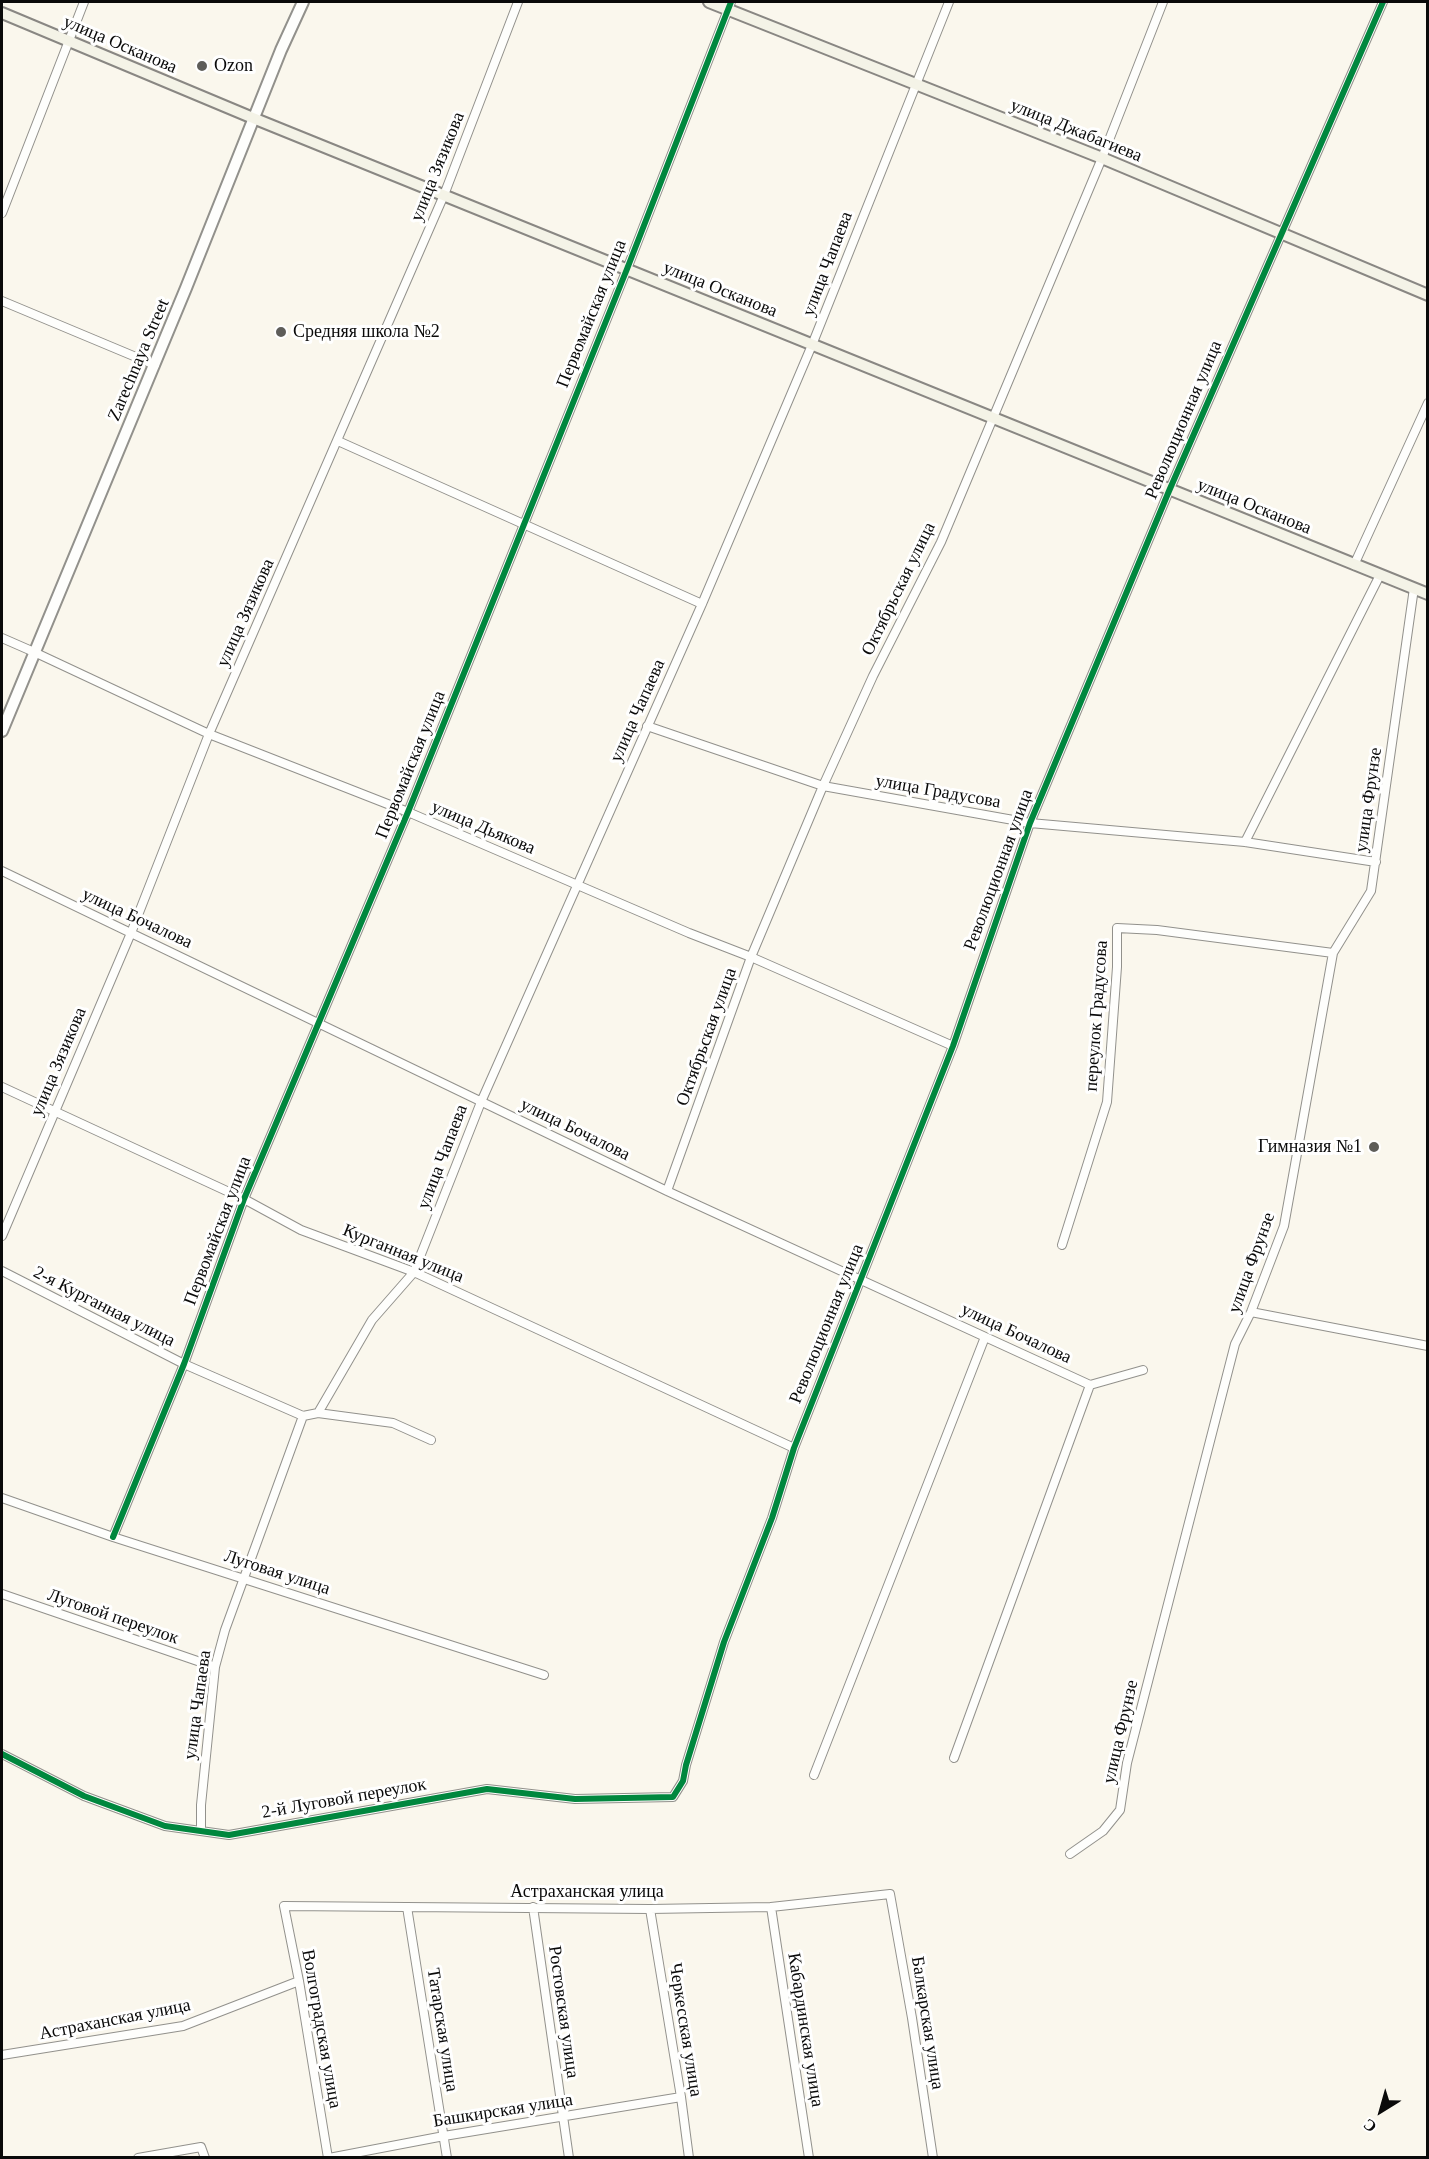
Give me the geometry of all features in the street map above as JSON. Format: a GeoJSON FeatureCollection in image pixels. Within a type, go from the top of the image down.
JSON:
{"type":"FeatureCollection","features":[{"type":"Feature","properties":{"kind":"main road","name":"улица Джабагиева"},"geometry":{"type":"LineString","coordinates":[[710,2],[730,5],[915,84],[1102,158],[1428,295]]}},
{"type":"Feature","properties":{"kind":"main road","name":"улица Осканова"},"geometry":{"type":"LineString","coordinates":[[2,13],[253,118],[1428,594]]}},
{"type":"Feature","properties":{"kind":"street"},"geometry":{"type":"LineString","coordinates":[[2,213],[84,2]]}},
{"type":"Feature","properties":{"kind":"street","name":"Zarechnaya Street"},"geometry":{"type":"LineString","coordinates":[[2,730],[155,365],[280,50],[303,2]]}},
{"type":"Feature","properties":{"kind":"street","name":"улица Зязикова"},"geometry":{"type":"LineString","coordinates":[[2,1236],[131,933],[209,734],[444,195],[518,2]]}},
{"type":"Feature","properties":{"kind":"street","name":"улица Чапаева"},"geometry":{"type":"LineString","coordinates":[[318,1413],[372,1320],[414,1272],[481,1102],[702,604],[812,345],[949,2]]}},
{"type":"Feature","properties":{"kind":"street","name":"Октябрьская улица"},"geometry":{"type":"LineString","coordinates":[[667,1191],[751,957],[822,786],[873,676],[941,542],[1102,158],[1163,2]]}},
{"type":"Feature","properties":{"kind":"street","name":"Революционная улица"},"geometry":{"type":"LineString","coordinates":[[686,1765],[723,1642],[772,1518],[794,1448],[953,1046],[1030,823],[1169,491],[1383,2]]}},
{"type":"Feature","properties":{"kind":"street","name":"Первомайская улица"},"geometry":{"type":"LineString","coordinates":[[113,1537],[184,1364],[244,1199],[408,812],[627,269],[730,5]]}},
{"type":"Feature","properties":{"kind":"street"},"geometry":{"type":"LineString","coordinates":[[2,301],[155,365]]}},
{"type":"Feature","properties":{"kind":"street"},"geometry":{"type":"LineString","coordinates":[[1354,565],[1428,403]]}},
{"type":"Feature","properties":{"kind":"street"},"geometry":{"type":"LineString","coordinates":[[338,441],[702,604]]}},
{"type":"Feature","properties":{"kind":"street"},"geometry":{"type":"LineString","coordinates":[[1245,842],[1380,575]]}},
{"type":"Feature","properties":{"kind":"street","name":"улица Фрунзе"},"geometry":{"type":"LineString","coordinates":[[1070,1854],[1103,1831],[1120,1810],[1127,1763],[1235,1344],[1251,1312],[1284,1226],[1333,953],[1371,891],[1414,588]]}},
{"type":"Feature","properties":{"kind":"street","name":"улица Дьякова"},"geometry":{"type":"LineString","coordinates":[[2,638],[209,734],[408,812],[689,933],[751,957],[953,1046]]}},
{"type":"Feature","properties":{"kind":"street","name":"улица Градусова"},"geometry":{"type":"LineString","coordinates":[[646,726],[822,786],[1030,823],[1245,842],[1376,862]]}},
{"type":"Feature","properties":{"kind":"street","name":"улица Бочалова"},"geometry":{"type":"LineString","coordinates":[[2,871],[667,1191],[1090,1385]]}},
{"type":"Feature","properties":{"kind":"street","name":"переулок Градусова"},"geometry":{"type":"LineString","coordinates":[[1062,1245],[1107,1102],[1117,967],[1117,928],[1157,930],[1333,953]]}},
{"type":"Feature","properties":{"kind":"street","name":"Курганная улица"},"geometry":{"type":"LineString","coordinates":[[2,1087],[244,1199],[301,1230],[414,1272],[794,1448]]}},
{"type":"Feature","properties":{"kind":"street","name":"2-я Курганная улица"},"geometry":{"type":"LineString","coordinates":[[2,1271],[184,1364],[303,1416]]}},
{"type":"Feature","properties":{"kind":"street"},"geometry":{"type":"LineString","coordinates":[[1251,1312],[1428,1346]]}},
{"type":"Feature","properties":{"kind":"street"},"geometry":{"type":"LineString","coordinates":[[814,1775],[985,1337]]}},
{"type":"Feature","properties":{"kind":"street"},"geometry":{"type":"LineString","coordinates":[[954,1758],[1090,1385],[1143,1370]]}},
{"type":"Feature","properties":{"kind":"street"},"geometry":{"type":"LineString","coordinates":[[303,1416],[318,1413],[393,1423],[431,1440]]}},
{"type":"Feature","properties":{"kind":"street","name":"улица Чапаева"},"geometry":{"type":"LineString","coordinates":[[201,1831],[201,1804],[215,1667],[225,1630],[303,1416]]}},
{"type":"Feature","properties":{"kind":"street","name":"Луговая улица"},"geometry":{"type":"LineString","coordinates":[[2,1498],[113,1537],[544,1675]]}},
{"type":"Feature","properties":{"kind":"street","name":"Луговой переулок"},"geometry":{"type":"LineString","coordinates":[[2,1594],[215,1667]]}},
{"type":"Feature","properties":{"kind":"street","name":"2-й Луговой переулок"},"geometry":{"type":"LineString","coordinates":[[2,1754],[84,1796],[165,1826],[229,1835],[487,1790],[576,1799],[673,1797],[683,1781],[686,1765]]}},
{"type":"Feature","properties":{"kind":"street","name":"Астраханская улица"},"geometry":{"type":"LineString","coordinates":[[284,1906],[650,1909],[771,1906],[890,1894]]}},
{"type":"Feature","properties":{"kind":"street","name":"Балкарская улица"},"geometry":{"type":"LineString","coordinates":[[890,1894],[933,2157]]}},
{"type":"Feature","properties":{"kind":"street","name":"Волгоградская улица"},"geometry":{"type":"LineString","coordinates":[[284,1906],[299,1981],[328,2157]]}},
{"type":"Feature","properties":{"kind":"street","name":"Кабардинская улица"},"geometry":{"type":"LineString","coordinates":[[771,1906],[809,2157]]}},
{"type":"Feature","properties":{"kind":"street","name":"Татарская улица"},"geometry":{"type":"LineString","coordinates":[[407,1907],[447,2157]]}},
{"type":"Feature","properties":{"kind":"street","name":"Ростовская улица"},"geometry":{"type":"LineString","coordinates":[[533,1907],[569,2157]]}},
{"type":"Feature","properties":{"kind":"street","name":"Черкесская улица"},"geometry":{"type":"LineString","coordinates":[[650,1909],[690,2157]]}},
{"type":"Feature","properties":{"kind":"street","name":"Астраханская улица"},"geometry":{"type":"LineString","coordinates":[[2,2055],[183,2026],[299,1981]]}},
{"type":"Feature","properties":{"kind":"street","name":"Башкирская улица"},"geometry":{"type":"LineString","coordinates":[[328,2157],[681,2097]]}},
{"type":"Feature","properties":{"kind":"street"},"geometry":{"type":"LineString","coordinates":[[138,2157],[201,2147],[205,2157]]}},
{"type":"Feature","properties":{"kind":"cycle path"},"geometry":{"type":"LineString","coordinates":[[113,1537],[184,1364],[244,1199],[408,812],[627,269],[731,2]]}},
{"type":"Feature","properties":{"kind":"cycle path"},"geometry":{"type":"LineString","coordinates":[[2,1754],[84,1796],[165,1826],[229,1835],[487,1789],[575,1799],[673,1797],[683,1781],[724,1642],[772,1518],[794,1448],[953,1046],[1030,823],[1169,491],[1383,2]]}},
{"type":"Feature","properties":{"kind":"place","name":"Ozon"},"geometry":{"type":"Point","coordinates":[202,66]}},
{"type":"Feature","properties":{"kind":"place","name":"Средняя школа №2"},"geometry":{"type":"Point","coordinates":[281,332]}},
{"type":"Feature","properties":{"kind":"place","name":"Гимназия №1"},"geometry":{"type":"Point","coordinates":[1374,1147]}}]}
